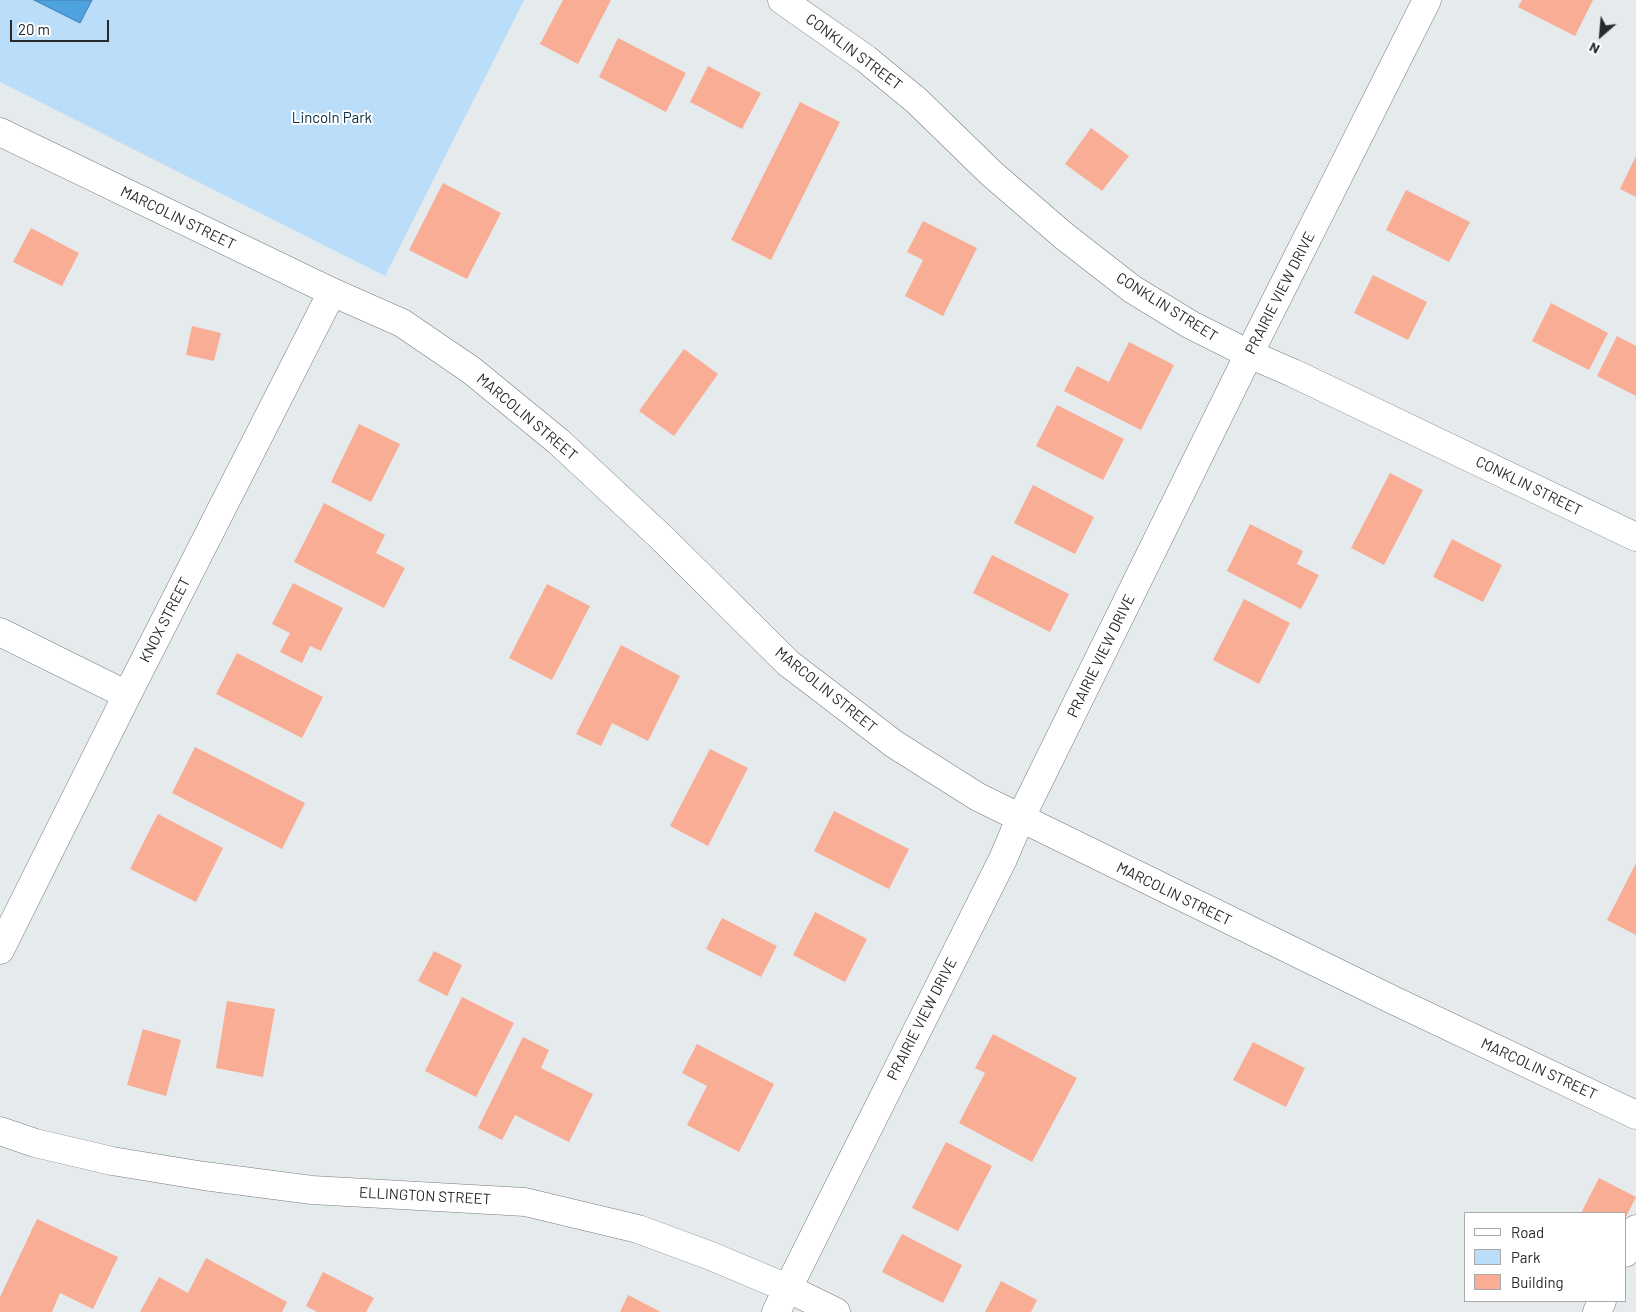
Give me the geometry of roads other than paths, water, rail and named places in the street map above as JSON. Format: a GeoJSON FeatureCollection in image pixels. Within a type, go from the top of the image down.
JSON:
{"type":"FeatureCollection","features":[{"type":"Feature","properties":{"kind":"street","name":"CONKLIN STREET"},"geometry":{"type":"LineString","coordinates":[[782,0],[791,4],[866,59],[917,101],[992,174],[1064,236],[1132,289],[1191,325],[1249,354],[1302,377],[1636,537]]}},
{"type":"Feature","properties":{"kind":"street","name":"PRAIRIE VIEW DRIVE"},"geometry":{"type":"LineString","coordinates":[[781,1300],[1003,859],[1020,819],[1249,354],[1428,0]]}},
{"type":"Feature","properties":{"kind":"street","name":"MARCOLIN STREET"},"geometry":{"type":"LineString","coordinates":[[0,132],[332,292],[402,323],[471,370],[559,442],[662,538],[788,662],[894,744],[978,797],[1393,1000],[1636,1115]]}},
{"type":"Feature","properties":{"kind":"street","name":"KNOX STREET"},"geometry":{"type":"LineString","coordinates":[[0,950],[332,292]]}},
{"type":"Feature","properties":{"kind":"street"},"geometry":{"type":"LineString","coordinates":[[0,632],[127,695]]}},
{"type":"Feature","properties":{"kind":"street","name":"ELLINGTON STREET"},"geometry":{"type":"LineString","coordinates":[[0,1131],[35,1143],[112,1160],[204,1176],[312,1190],[525,1202],[638,1228],[711,1256],[781,1300],[836,1312]]}},
{"type":"Feature","properties":{"kind":"street"},"geometry":{"type":"LineString","coordinates":[[1626,1251],[1636,1229]]}},
{"type":"Feature","properties":{"kind":"water"},"geometry":{"type":"Polygon","coordinates":[[[34,0],[92,0],[80,23],[34,0]]]}},
{"type":"Feature","properties":{"kind":"park label","name":"Lincoln Park"},"geometry":{"type":"Point","coordinates":[332,118]}}]}
